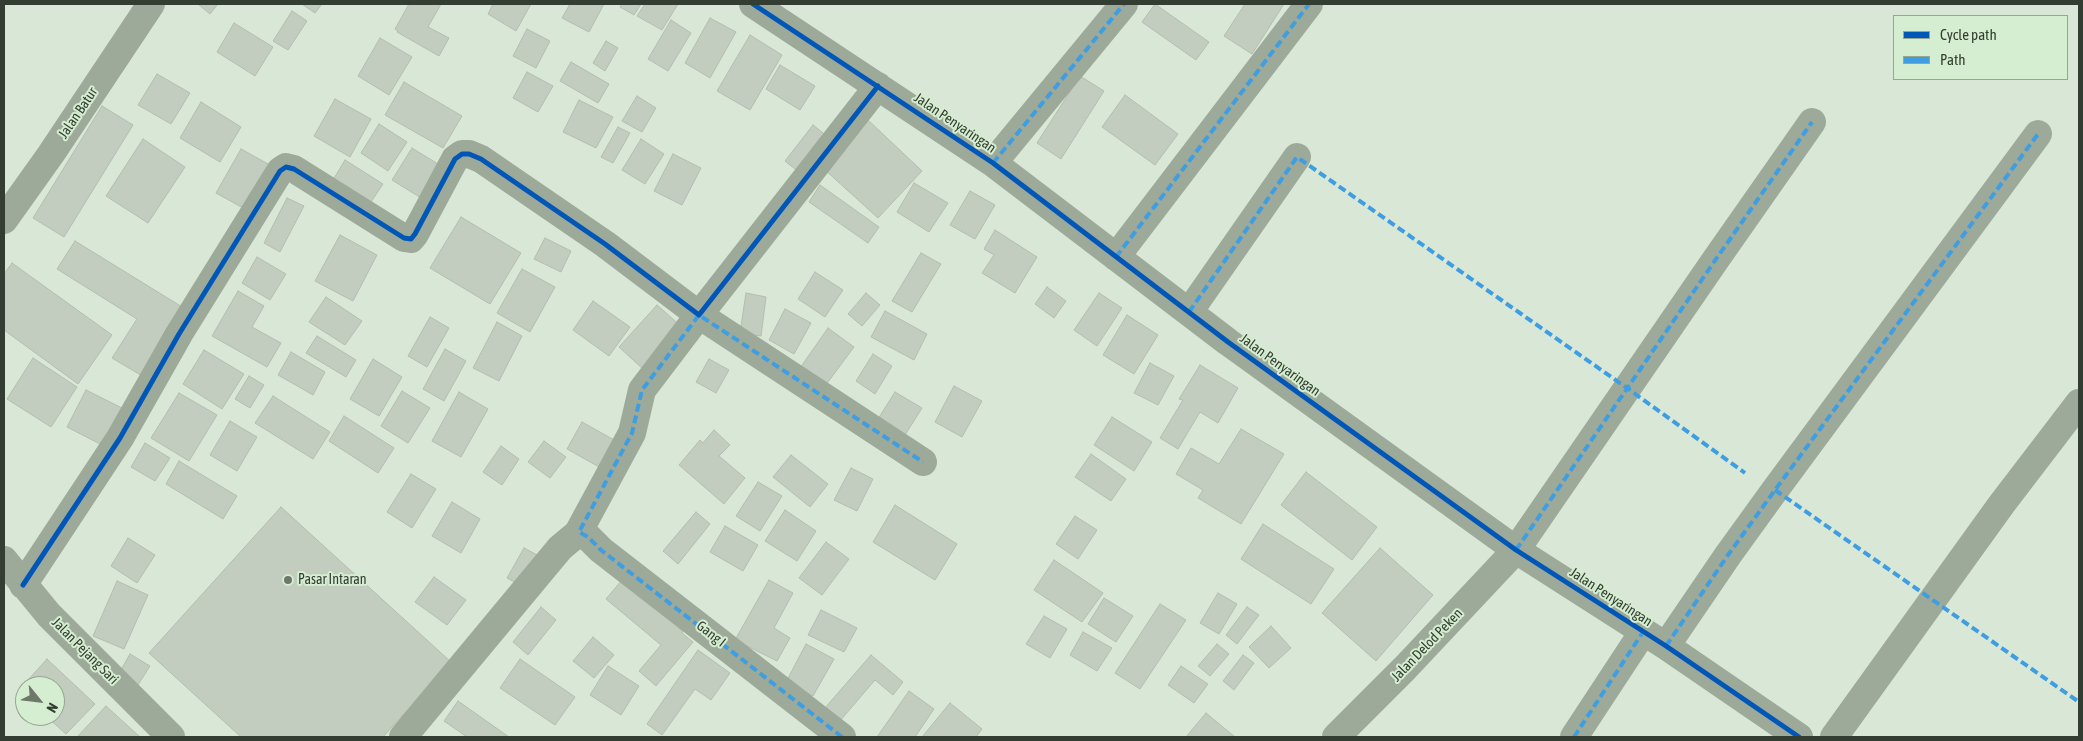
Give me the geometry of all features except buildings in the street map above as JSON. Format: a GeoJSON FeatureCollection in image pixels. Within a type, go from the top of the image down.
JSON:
{"type":"FeatureCollection","features":[{"type":"Feature","properties":{"kind":"street","name":"Jalan Batur"},"geometry":{"type":"LineString","coordinates":[[4,220],[51,154],[151,4]]}},
{"type":"Feature","properties":{"kind":"street","name":"Jalan Penyaringan"},"geometry":{"type":"LineString","coordinates":[[753,4],[993,163],[1189,312],[1516,550],[1666,646],[1799,737]]}},
{"type":"Feature","properties":{"kind":"street"},"geometry":{"type":"LineString","coordinates":[[993,163],[1124,4]]}},
{"type":"Feature","properties":{"kind":"street"},"geometry":{"type":"LineString","coordinates":[[1116,257],[1309,4]]}},
{"type":"Feature","properties":{"kind":"street"},"geometry":{"type":"LineString","coordinates":[[403,737],[560,548],[579,532],[632,433],[642,390],[698,315],[878,86]]}},
{"type":"Feature","properties":{"kind":"street","name":"Jalan Delod Peken"},"geometry":{"type":"LineString","coordinates":[[1336,737],[1406,668],[1516,550],[1812,122]]}},
{"type":"Feature","properties":{"kind":"street"},"geometry":{"type":"LineString","coordinates":[[1666,646],[1774,490],[2038,134]]}},
{"type":"Feature","properties":{"kind":"street"},"geometry":{"type":"LineString","coordinates":[[22,585],[120,438],[179,334],[280,171],[286,167],[294,169],[404,238],[410,239],[415,234],[455,159],[462,154],[481,158],[605,244],[698,315],[923,462]]}},
{"type":"Feature","properties":{"kind":"street"},"geometry":{"type":"LineString","coordinates":[[1189,312],[1297,157]]}},
{"type":"Feature","properties":{"kind":"street"},"geometry":{"type":"LineString","coordinates":[[1834,737],[2001,505],[2079,403]]}},
{"type":"Feature","properties":{"kind":"street","name":"Gang I"},"geometry":{"type":"LineString","coordinates":[[579,532],[588,537],[601,550],[842,737]]}},
{"type":"Feature","properties":{"kind":"street","name":"Jalan Pejang Sari"},"geometry":{"type":"LineString","coordinates":[[4,560],[22,585],[49,616],[171,737]]}},
{"type":"Feature","properties":{"kind":"street"},"geometry":{"type":"LineString","coordinates":[[1574,737],[1643,632]]}},
{"type":"Feature","properties":{"kind":"marked path"},"geometry":{"type":"LineString","coordinates":[[993,163],[1124,4]]}},
{"type":"Feature","properties":{"kind":"marked path"},"geometry":{"type":"LineString","coordinates":[[1116,257],[1309,4]]}},
{"type":"Feature","properties":{"kind":"marked path"},"geometry":{"type":"LineString","coordinates":[[1516,550],[1812,122]]}},
{"type":"Feature","properties":{"kind":"marked path"},"geometry":{"type":"LineString","coordinates":[[1666,646],[1775,490],[2038,134]]}},
{"type":"Feature","properties":{"kind":"marked path"},"geometry":{"type":"LineString","coordinates":[[1189,312],[1297,157],[1745,473]]}},
{"type":"Feature","properties":{"kind":"marked path"},"geometry":{"type":"LineString","coordinates":[[842,737],[601,550],[588,537],[579,532],[632,433],[642,390],[699,315],[923,462]]}},
{"type":"Feature","properties":{"kind":"marked path"},"geometry":{"type":"LineString","coordinates":[[1775,490],[2079,702]]}},
{"type":"Feature","properties":{"kind":"marked path"},"geometry":{"type":"LineString","coordinates":[[1574,737],[1643,632]]}},
{"type":"Feature","properties":{"kind":"cycle path"},"geometry":{"type":"LineString","coordinates":[[753,4],[993,163],[1228,342],[1516,550],[1666,646],[1799,737]]}},
{"type":"Feature","properties":{"kind":"cycle path"},"geometry":{"type":"LineString","coordinates":[[23,585],[120,438],[179,334],[280,171],[286,167],[294,169],[404,238],[411,239],[455,159],[462,154],[469,154],[481,159],[605,244],[699,315],[878,86]]}},
{"type":"Feature","properties":{"kind":"place","name":"Pasar Intaran"},"geometry":{"type":"Point","coordinates":[288,580]}}]}
